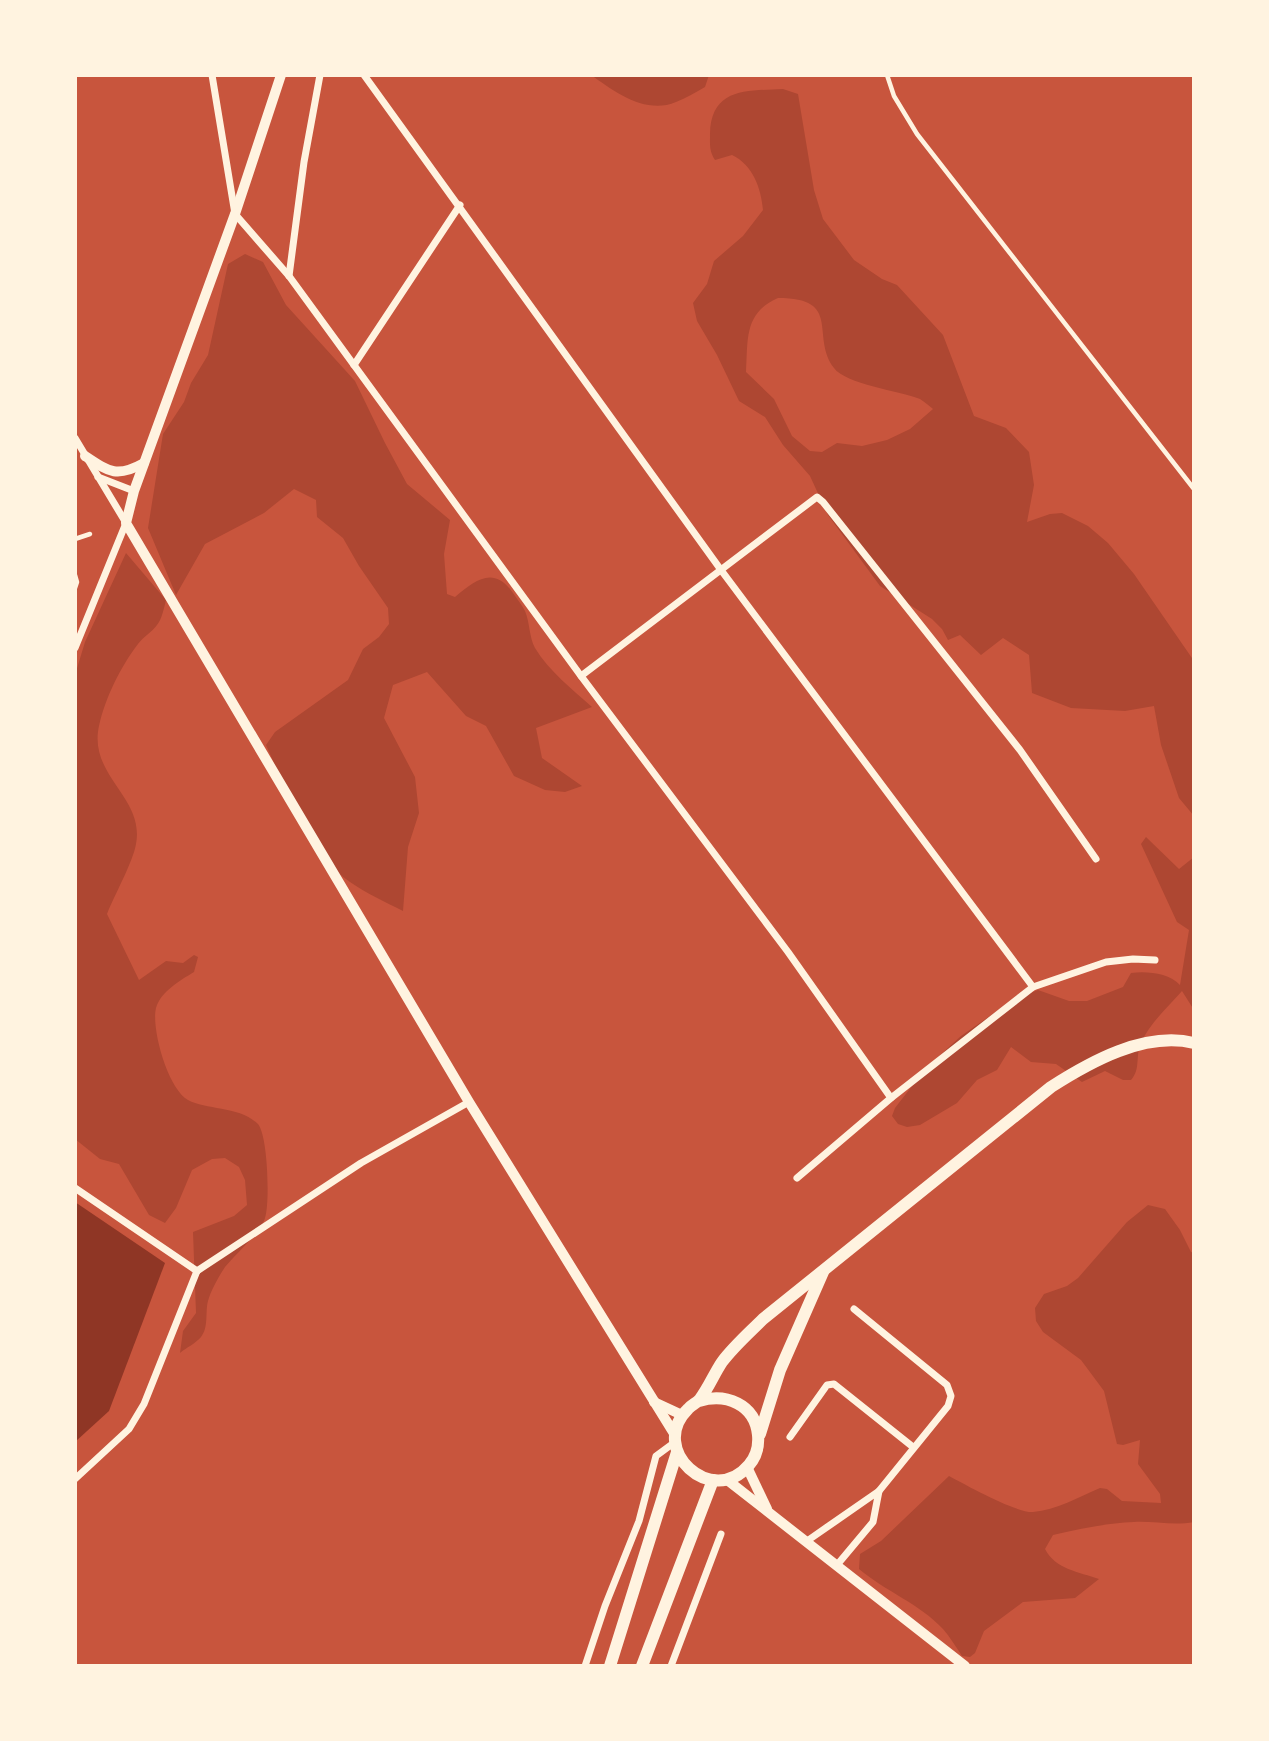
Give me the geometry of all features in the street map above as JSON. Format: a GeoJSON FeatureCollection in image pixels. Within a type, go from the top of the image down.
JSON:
{"type":"FeatureCollection","features":[{"type":"Feature","properties":{"kind":"main road"},"geometry":{"type":"LineString","coordinates":[[281,75],[235,214],[134,491],[126,523],[469,1102],[654,1402],[691,1472],[720,1480],[738,1475],[747,1467],[758,1448],[756,1423],[749,1411],[738,1403],[712,1397],[699,1401]]}},
{"type":"Feature","properties":{"kind":"main road"},"geometry":{"type":"LineString","coordinates":[[85,456],[108,471],[130,471],[144,463]]}},
{"type":"Feature","properties":{"kind":"main road"},"geometry":{"type":"LineString","coordinates":[[610,1666],[682,1415],[699,1401],[723,1361],[736,1346],[773,1310],[824,1268],[1051,1087],[1084,1066],[1123,1049],[1171,1041],[1194,1043]]}},
{"type":"Feature","properties":{"kind":"main road"},"geometry":{"type":"LineString","coordinates":[[758,1437],[780,1370],[824,1268]]}},
{"type":"Feature","properties":{"kind":"main road"},"geometry":{"type":"LineString","coordinates":[[654,1402],[682,1415]]}},
{"type":"Feature","properties":{"kind":"main road"},"geometry":{"type":"LineString","coordinates":[[642,1666],[720,1480]]}},
{"type":"Feature","properties":{"kind":"street"},"geometry":{"type":"LineString","coordinates":[[212,75],[235,214],[289,276],[581,676],[788,952],[891,1098]]}},
{"type":"Feature","properties":{"kind":"street"},"geometry":{"type":"LineString","coordinates":[[289,276],[304,162],[320,75]]}},
{"type":"Feature","properties":{"kind":"street"},"geometry":{"type":"LineString","coordinates":[[364,75],[721,570],[1033,988]]}},
{"type":"Feature","properties":{"kind":"street"},"geometry":{"type":"LineString","coordinates":[[354,365],[460,205]]}},
{"type":"Feature","properties":{"kind":"street"},"geometry":{"type":"LineString","coordinates":[[75,438],[126,523],[75,648]]}},
{"type":"Feature","properties":{"kind":"street"},"geometry":{"type":"LineString","coordinates":[[97,477],[134,491]]}},
{"type":"Feature","properties":{"kind":"street"},"geometry":{"type":"LineString","coordinates":[[581,676],[817,497],[832,512],[1020,750],[1096,859]]}},
{"type":"Feature","properties":{"kind":"street"},"geometry":{"type":"LineString","coordinates":[[797,1178],[891,1098],[1033,988],[1106,962],[1155,960]]}},
{"type":"Feature","properties":{"kind":"street"},"geometry":{"type":"LineString","coordinates":[[75,1479],[108,1452],[129,1429],[144,1404],[197,1271],[360,1163],[469,1102]]}},
{"type":"Feature","properties":{"kind":"street"},"geometry":{"type":"LineString","coordinates":[[75,1188],[197,1271]]}},
{"type":"Feature","properties":{"kind":"street"},"geometry":{"type":"LineString","coordinates":[[807,1541],[879,1491],[948,1406],[951,1396],[947,1385],[853,1309]]}},
{"type":"Feature","properties":{"kind":"street"},"geometry":{"type":"LineString","coordinates":[[790,1437],[818,1395],[827,1385],[834,1384],[913,1447]]}},
{"type":"Feature","properties":{"kind":"street"},"geometry":{"type":"LineString","coordinates":[[586,1666],[639,1521],[656,1456],[676,1443]]}},
{"type":"Feature","properties":{"kind":"street"},"geometry":{"type":"LineString","coordinates":[[747,1467],[768,1510]]}},
{"type":"Feature","properties":{"kind":"street"},"geometry":{"type":"LineString","coordinates":[[720,1480],[768,1510],[965,1666]]}},
{"type":"Feature","properties":{"kind":"street"},"geometry":{"type":"LineString","coordinates":[[837,1565],[873,1522],[879,1491]]}},
{"type":"Feature","properties":{"kind":"street"},"geometry":{"type":"LineString","coordinates":[[671,1666],[721,1534]]}},
{"type":"Feature","properties":{"kind":"lane"},"geometry":{"type":"LineString","coordinates":[[887,75],[894,96],[917,135],[1194,489]]}},
{"type":"Feature","properties":{"kind":"lane"},"geometry":{"type":"LineString","coordinates":[[75,539],[90,534]]}},
{"type":"Feature","properties":{"kind":"lane"},"geometry":{"type":"LineString","coordinates":[[75,575],[75,588]]}},
{"type":"Feature","properties":{"kind":"shaded area"},"geometry":{"type":"Polygon","coordinates":[[[591,75],[709,75],[705,87],[695,93],[676,102],[653,106],[631,100],[591,75]]]}},
{"type":"Feature","properties":{"kind":"shaded area"},"geometry":{"type":"Polygon","coordinates":[[[783,89],[798,94],[814,190],[823,219],[854,260],[882,279],[897,285],[943,335],[974,416],[1006,428],[1029,452],[1034,485],[1027,522],[1062,513],[1088,526],[1108,543],[1134,574],[1194,661],[1194,816],[1179,798],[1161,745],[1154,706],[1125,711],[1071,708],[1032,693],[1029,655],[1003,638],[981,655],[960,635],[948,640],[932,619],[880,586],[828,515],[810,476],[783,445],[765,417],[739,401],[697,321],[693,303],[707,284],[714,261],[743,236],[763,210],[758,186],[751,171],[732,155],[715,160],[713,157],[710,144],[712,119],[717,107],[734,95],[783,89]],[[778,298],[767,304],[753,319],[748,338],[746,372],[774,399],[792,436],[810,451],[822,452],[837,443],[862,446],[887,440],[910,429],[933,409],[920,399],[861,383],[840,374],[827,356],[818,312],[811,304],[778,298]]]}},
{"type":"Feature","properties":{"kind":"shaded area"},"geometry":{"type":"Polygon","coordinates":[[[245,254],[263,262],[286,305],[355,381],[407,484],[450,520],[444,554],[447,594],[455,597],[484,578],[492,577],[506,584],[525,611],[533,644],[541,656],[561,679],[592,707],[536,728],[542,758],[582,786],[565,792],[545,790],[514,776],[486,726],[466,716],[427,672],[393,685],[384,718],[415,777],[419,813],[408,847],[403,911],[350,882],[322,855],[300,820],[266,745],[275,732],[348,680],[363,649],[379,637],[389,624],[388,608],[343,538],[317,517],[316,500],[294,489],[264,513],[205,544],[176,595],[148,528],[163,434],[184,402],[191,383],[208,355],[228,264],[245,254]]]}},
{"type":"Feature","properties":{"kind":"shaded area"},"geometry":{"type":"Polygon","coordinates":[[[126,553],[166,600],[159,623],[138,644],[120,672],[105,704],[99,726],[101,759],[125,799],[137,827],[134,851],[107,914],[139,980],[166,961],[183,963],[194,955],[198,957],[194,972],[167,991],[156,1008],[156,1030],[163,1058],[174,1084],[188,1100],[242,1114],[258,1124],[264,1142],[267,1170],[267,1210],[263,1223],[218,1279],[208,1301],[206,1324],[201,1337],[180,1353],[183,1331],[196,1313],[193,1232],[234,1216],[247,1205],[245,1180],[239,1167],[225,1158],[212,1159],[192,1170],[176,1208],[165,1223],[149,1215],[119,1164],[100,1159],[75,1139],[75,675],[85,642],[126,553]]]}},
{"type":"Feature","properties":{"kind":"shaded area"},"geometry":{"type":"Polygon","coordinates":[[[1146,837],[1179,869],[1194,857],[1194,1010],[1182,991],[1144,1036],[1139,1048],[1136,1071],[1131,1080],[1123,1080],[1105,1071],[1082,1082],[1056,1064],[1031,1062],[1011,1047],[997,1070],[977,1080],[957,1103],[920,1125],[907,1127],[898,1124],[892,1116],[895,1108],[926,1068],[961,1036],[1013,1000],[1038,990],[1069,1001],[1087,1001],[1123,987],[1131,973],[1157,974],[1180,985],[1189,930],[1177,922],[1141,844],[1146,837]]]}},
{"type":"Feature","properties":{"kind":"shaded area"},"geometry":{"type":"Polygon","coordinates":[[[75,1202],[165,1263],[109,1411],[75,1442],[75,1202]]]}},
{"type":"Feature","properties":{"kind":"shaded area"},"geometry":{"type":"Polygon","coordinates":[[[1148,1205],[1165,1209],[1194,1253],[1194,1522],[1124,1523],[1053,1535],[1045,1549],[1049,1556],[1068,1569],[1099,1579],[1075,1598],[1023,1602],[984,1631],[975,1653],[970,1657],[962,1656],[946,1632],[934,1620],[859,1569],[860,1554],[881,1541],[949,1476],[991,1498],[1025,1511],[1050,1509],[1100,1488],[1107,1489],[1122,1501],[1161,1503],[1160,1494],[1138,1464],[1140,1440],[1117,1444],[1104,1391],[1081,1360],[1043,1332],[1036,1321],[1035,1308],[1044,1294],[1067,1286],[1078,1278],[1127,1222],[1148,1205]]]}}]}
